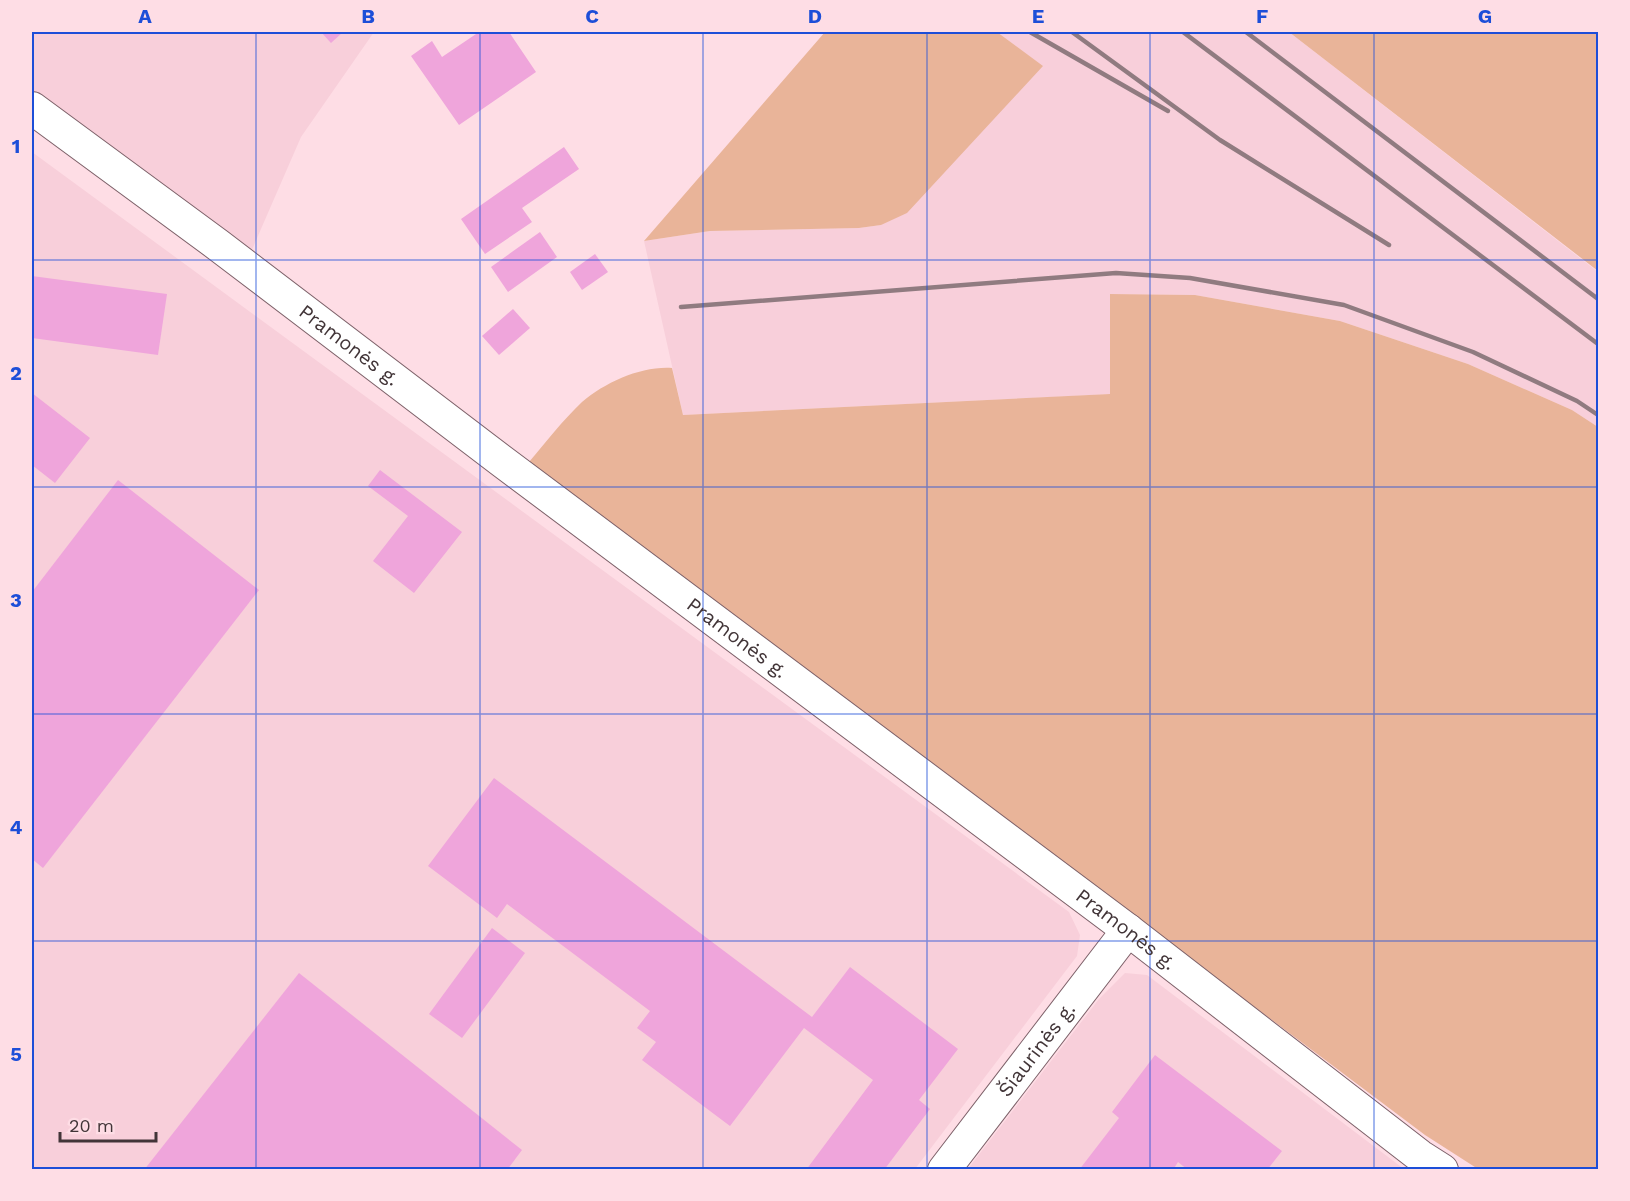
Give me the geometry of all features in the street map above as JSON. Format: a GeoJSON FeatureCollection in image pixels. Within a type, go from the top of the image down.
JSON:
{"type":"FeatureCollection","features":[{"type":"Feature","properties":{"kind":"street","name":"Pramonės g."},"geometry":{"type":"LineString","coordinates":[[32,108],[218,245],[522,477],[1128,930],[1420,1156],[1442,1170]]}},
{"type":"Feature","properties":{"kind":"street","name":"Šiaurinės g."},"geometry":{"type":"LineString","coordinates":[[944,1170],[1128,930]]}},
{"type":"Feature","properties":{"kind":"shaded area"},"geometry":{"type":"Polygon","coordinates":[[[32,32],[374,32],[301,137],[251,252],[32,92],[32,32]]]}},
{"type":"Feature","properties":{"kind":"shaded area"},"geometry":{"type":"Polygon","coordinates":[[[825,32],[997,32],[1043,66],[907,213],[881,225],[859,228],[710,231],[644,241],[825,32]]]}},
{"type":"Feature","properties":{"kind":"shaded area"},"geometry":{"type":"Polygon","coordinates":[[[997,32],[1289,32],[1598,272],[1598,427],[1572,410],[1468,364],[1340,321],[1195,295],[1110,294],[1111,394],[683,415],[644,241],[710,231],[859,228],[881,225],[1042,66],[997,32]]]}},
{"type":"Feature","properties":{"kind":"shaded area"},"geometry":{"type":"Polygon","coordinates":[[[1289,32],[1598,32],[1598,271],[1289,32]]]}},
{"type":"Feature","properties":{"kind":"shaded area"},"geometry":{"type":"Polygon","coordinates":[[[32,152],[1069,912],[1080,935],[1077,956],[915,1169],[32,1169],[32,152]]]}},
{"type":"Feature","properties":{"kind":"shaded area"},"geometry":{"type":"Polygon","coordinates":[[[1110,294],[1195,295],[1340,321],[1468,364],[1572,410],[1598,427],[1598,1169],[1478,1169],[1425,1135],[529,462],[568,416],[591,395],[624,377],[660,368],[672,368],[683,415],[1110,394],[1110,294]]]}},
{"type":"Feature","properties":{"kind":"shaded area"},"geometry":{"type":"Polygon","coordinates":[[[1125,973],[1147,975],[1404,1169],[967,1170],[1099,999],[1125,973]]]}},
{"type":"Feature","properties":{"kind":"building"},"geometry":{"type":"Polygon","coordinates":[[[321,32],[343,32],[331,43],[321,32]]]}},
{"type":"Feature","properties":{"kind":"building"},"geometry":{"type":"Polygon","coordinates":[[[479,32],[509,32],[536,72],[459,125],[411,56],[432,41],[442,57],[479,32]]]}},
{"type":"Feature","properties":{"kind":"building"},"geometry":{"type":"Polygon","coordinates":[[[564,147],[579,169],[522,208],[532,222],[485,254],[461,219],[564,147]]]}},
{"type":"Feature","properties":{"kind":"building"},"geometry":{"type":"Polygon","coordinates":[[[540,232],[557,257],[508,292],[491,267],[540,232]]]}},
{"type":"Feature","properties":{"kind":"building"},"geometry":{"type":"Polygon","coordinates":[[[595,254],[608,272],[582,290],[570,272],[595,254]]]}},
{"type":"Feature","properties":{"kind":"building"},"geometry":{"type":"Polygon","coordinates":[[[32,276],[167,294],[158,355],[32,338],[32,276]]]}},
{"type":"Feature","properties":{"kind":"building"},"geometry":{"type":"Polygon","coordinates":[[[513,309],[530,328],[499,355],[482,336],[513,309]]]}},
{"type":"Feature","properties":{"kind":"building"},"geometry":{"type":"Polygon","coordinates":[[[32,393],[90,438],[55,483],[32,465],[32,393]]]}},
{"type":"Feature","properties":{"kind":"building"},"geometry":{"type":"Polygon","coordinates":[[[380,470],[462,532],[414,593],[373,561],[408,516],[368,486],[380,470]]]}},
{"type":"Feature","properties":{"kind":"building"},"geometry":{"type":"Polygon","coordinates":[[[118,480],[259,590],[43,868],[32,859],[32,592],[118,480]]]}},
{"type":"Feature","properties":{"kind":"building"},"geometry":{"type":"Polygon","coordinates":[[[494,778],[812,1017],[850,967],[958,1049],[919,1100],[930,1109],[884,1170],[806,1170],[873,1080],[804,1028],[730,1126],[642,1060],[656,1042],[637,1028],[650,1011],[507,904],[497,918],[428,866],[494,778]]]}},
{"type":"Feature","properties":{"kind":"building"},"geometry":{"type":"Polygon","coordinates":[[[492,928],[525,953],[462,1038],[429,1014],[492,928]]]}},
{"type":"Feature","properties":{"kind":"building"},"geometry":{"type":"Polygon","coordinates":[[[299,973],[522,1150],[507,1170],[144,1170],[299,973]]]}},
{"type":"Feature","properties":{"kind":"building"},"geometry":{"type":"Polygon","coordinates":[[[1155,1055],[1282,1151],[1267,1170],[1188,1170],[1178,1162],[1173,1170],[1079,1170],[1119,1118],[1112,1112],[1155,1055]]]}},
{"type":"Feature","properties":{"kind":"railway"},"geometry":{"type":"LineString","coordinates":[[1030,32],[1168,111]]}},
{"type":"Feature","properties":{"kind":"railway"},"geometry":{"type":"LineString","coordinates":[[1072,32],[1220,140],[1389,245]]}},
{"type":"Feature","properties":{"kind":"railway"},"geometry":{"type":"LineString","coordinates":[[1183,32],[1598,344]]}},
{"type":"Feature","properties":{"kind":"railway"},"geometry":{"type":"LineString","coordinates":[[1246,32],[1598,299]]}},
{"type":"Feature","properties":{"kind":"railway"},"geometry":{"type":"LineString","coordinates":[[681,307],[1116,273],[1190,278],[1344,305],[1473,352],[1577,401],[1598,415]]}}]}
